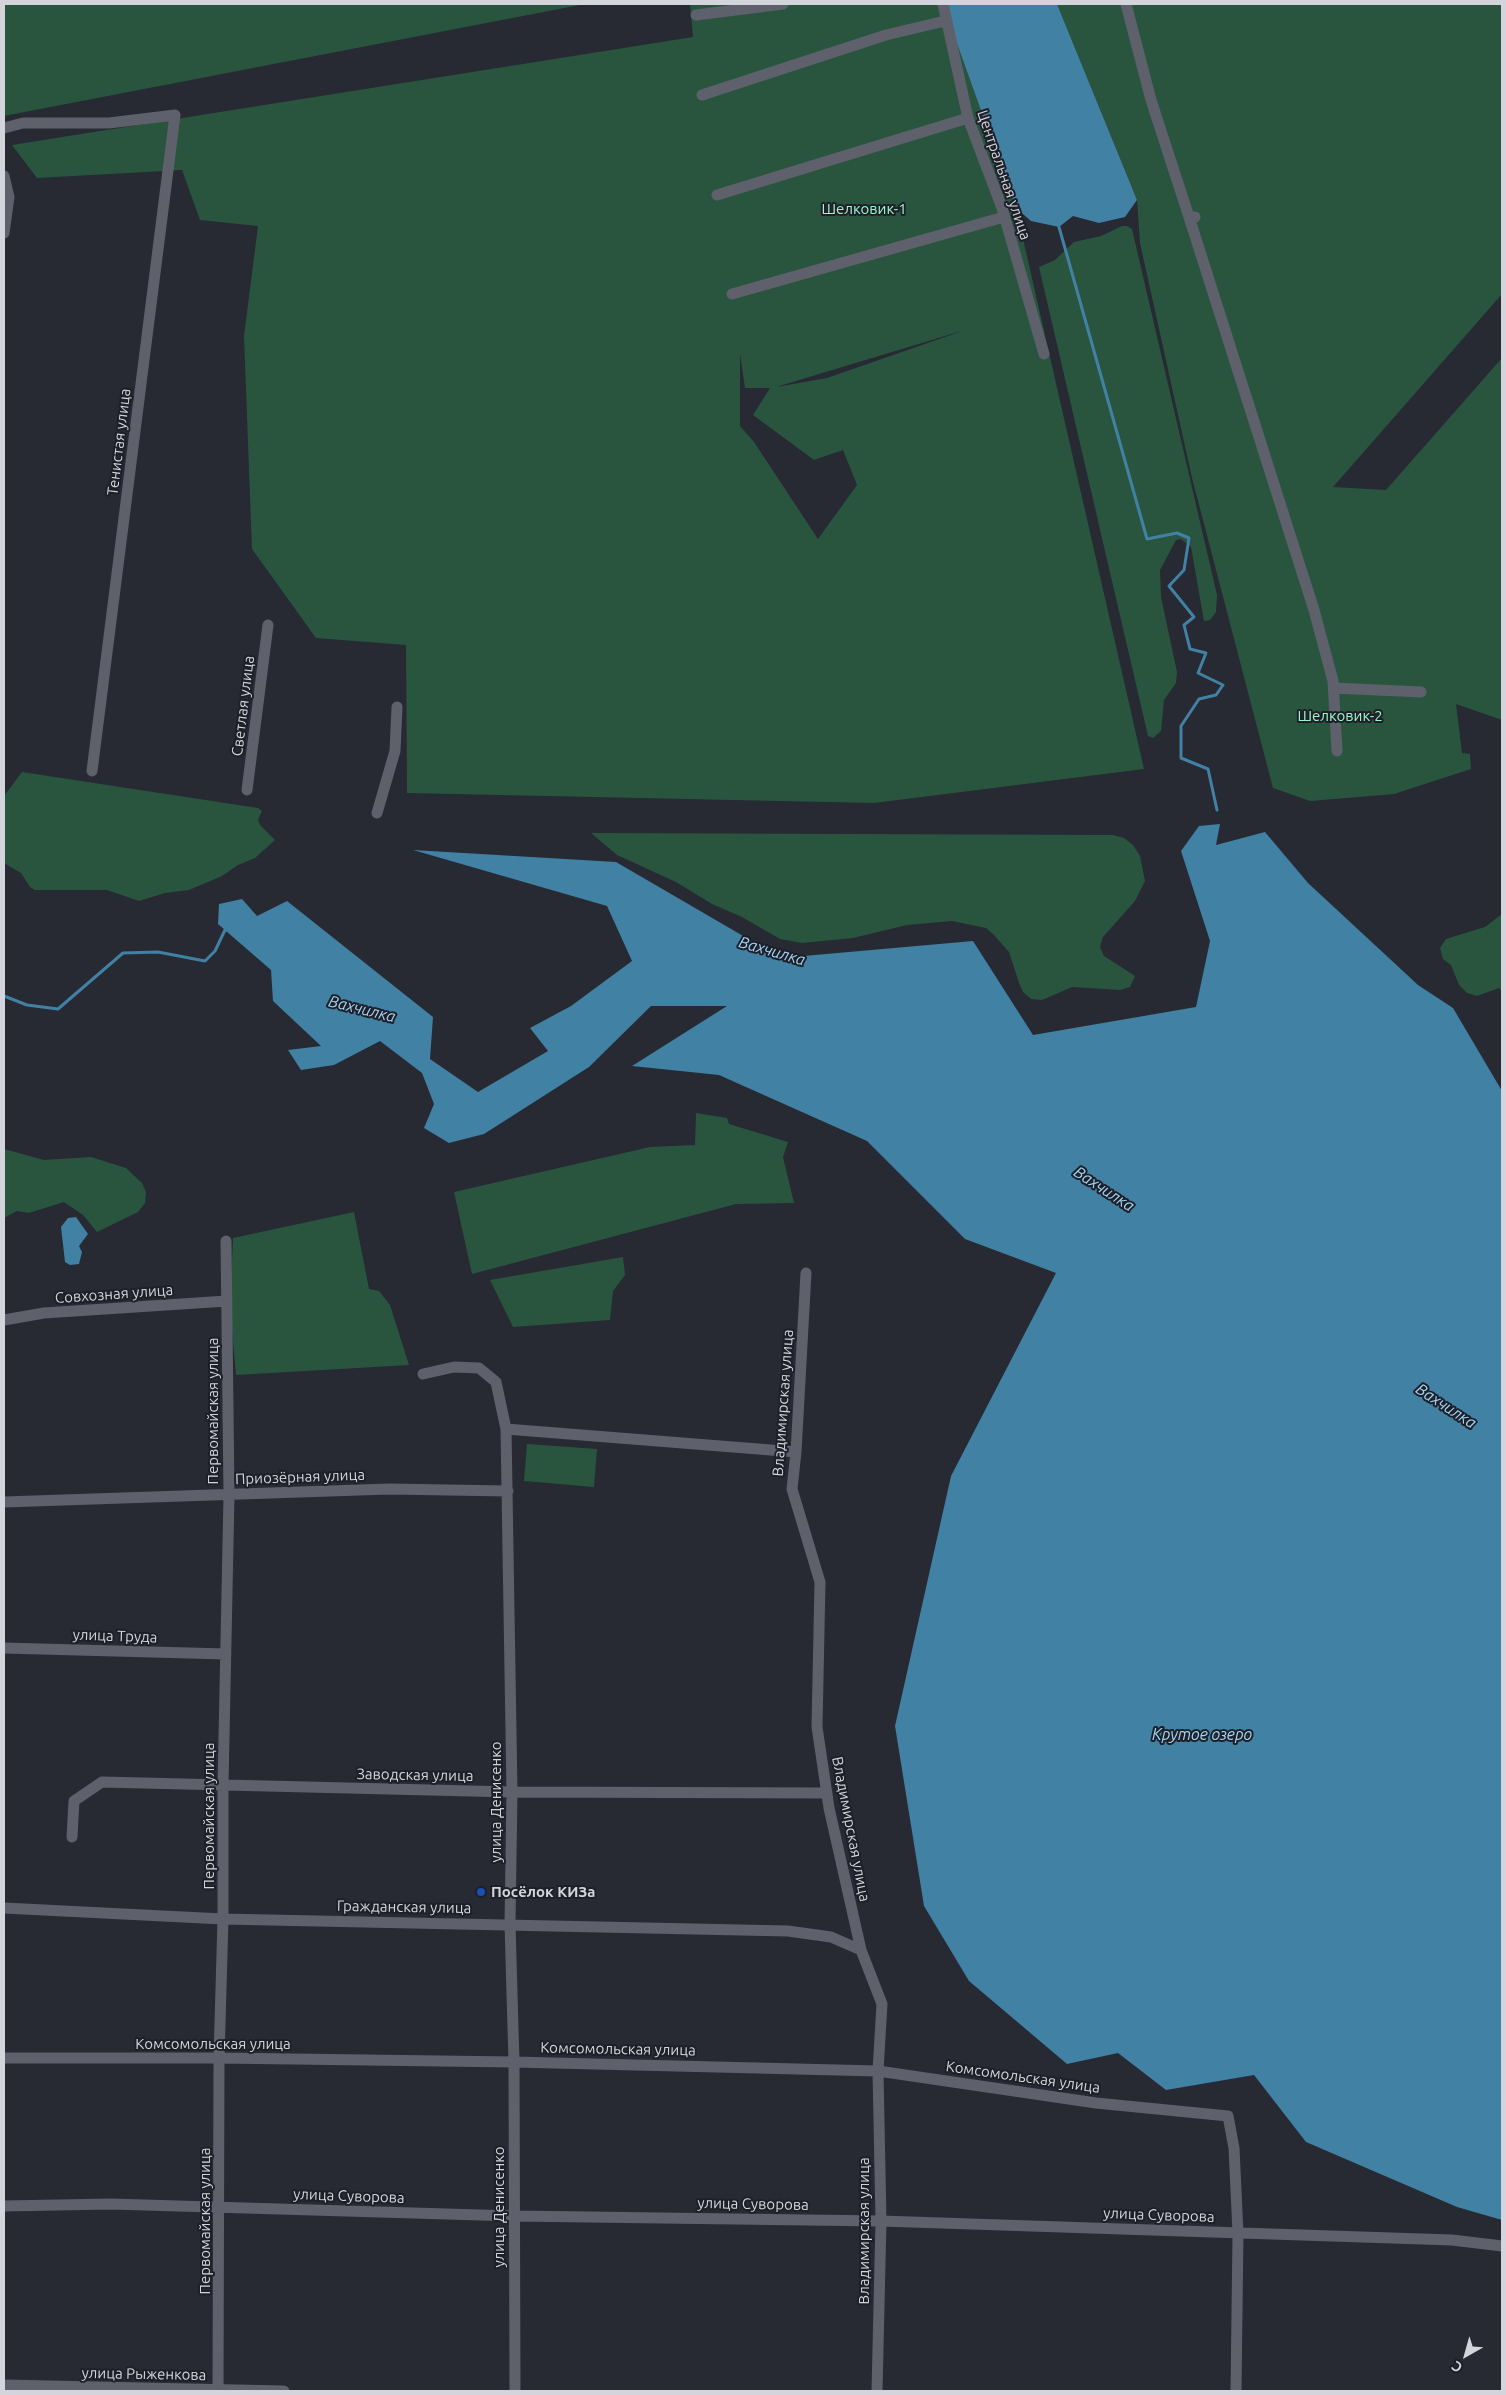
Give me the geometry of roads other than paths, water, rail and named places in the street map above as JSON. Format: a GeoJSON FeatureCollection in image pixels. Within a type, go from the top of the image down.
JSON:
{"type":"FeatureCollection","features":[{"type":"Feature","properties":{"kind":"street"},"geometry":{"type":"LineString","coordinates":[[696,15],[783,4]]}},
{"type":"Feature","properties":{"kind":"street","name":"Центральная улица"},"geometry":{"type":"LineString","coordinates":[[942,4],[968,118],[1004,217],[1044,354]]}},
{"type":"Feature","properties":{"kind":"street"},"geometry":{"type":"LineString","coordinates":[[1126,4],[1151,100],[1192,217],[1314,610],[1334,688],[1337,751]]}},
{"type":"Feature","properties":{"kind":"street"},"geometry":{"type":"LineString","coordinates":[[702,95],[886,35],[945,21]]}},
{"type":"Feature","properties":{"kind":"street","name":"Тенистая улица"},"geometry":{"type":"LineString","coordinates":[[4,128],[22,124],[109,123],[175,115],[92,772]]}},
{"type":"Feature","properties":{"kind":"street"},"geometry":{"type":"LineString","coordinates":[[717,195],[968,118]]}},
{"type":"Feature","properties":{"kind":"street"},"geometry":{"type":"LineString","coordinates":[[4,176],[9,197],[4,233]]}},
{"type":"Feature","properties":{"kind":"street"},"geometry":{"type":"LineString","coordinates":[[732,294],[1004,217]]}},
{"type":"Feature","properties":{"kind":"street","name":"Светлая улица"},"geometry":{"type":"LineString","coordinates":[[247,790],[268,625]]}},
{"type":"Feature","properties":{"kind":"street"},"geometry":{"type":"LineString","coordinates":[[1334,688],[1421,692]]}},
{"type":"Feature","properties":{"kind":"street"},"geometry":{"type":"LineString","coordinates":[[377,813],[395,751],[397,707]]}},
{"type":"Feature","properties":{"kind":"street","name":"Первомайская улица"},"geometry":{"type":"LineString","coordinates":[[218,2391],[219,2058],[223,1919],[223,1786],[228,1494],[226,1241]]}},
{"type":"Feature","properties":{"kind":"street","name":"Владимирская улица"},"geometry":{"type":"LineString","coordinates":[[806,1274],[796,1452],[792,1489],[820,1582],[817,1728],[827,1793],[861,1950],[882,2004],[878,2071],[881,2221],[877,2391]]}},
{"type":"Feature","properties":{"kind":"street","name":"Совхозная улица"},"geometry":{"type":"LineString","coordinates":[[4,1320],[44,1313],[227,1301]]}},
{"type":"Feature","properties":{"kind":"street","name":"улица Денисенко"},"geometry":{"type":"LineString","coordinates":[[423,1374],[454,1367],[479,1368],[496,1382],[506,1430],[512,1792],[510,1924],[514,2062],[515,2391]]}},
{"type":"Feature","properties":{"kind":"street"},"geometry":{"type":"LineString","coordinates":[[506,1430],[796,1452]]}},
{"type":"Feature","properties":{"kind":"street","name":"Приозёрная улица"},"geometry":{"type":"LineString","coordinates":[[4,1502],[390,1489],[508,1491]]}},
{"type":"Feature","properties":{"kind":"street","name":"улица Труда"},"geometry":{"type":"LineString","coordinates":[[4,1648],[226,1654]]}},
{"type":"Feature","properties":{"kind":"street","name":"Заводская улица"},"geometry":{"type":"LineString","coordinates":[[72,1837],[74,1801],[102,1782],[512,1792],[827,1793]]}},
{"type":"Feature","properties":{"kind":"street","name":"Гражданская улица"},"geometry":{"type":"LineString","coordinates":[[4,1908],[223,1919],[510,1924],[788,1932],[831,1937],[861,1950]]}},
{"type":"Feature","properties":{"kind":"street","name":"Комсомольская улица"},"geometry":{"type":"LineString","coordinates":[[4,2058],[219,2058],[514,2062],[878,2071],[1096,2103],[1228,2116],[1234,2148],[1238,2233]]}},
{"type":"Feature","properties":{"kind":"street","name":"улица Суворова"},"geometry":{"type":"LineString","coordinates":[[4,2206],[111,2204],[514,2216],[881,2221],[1452,2240],[1502,2246]]}},
{"type":"Feature","properties":{"kind":"street"},"geometry":{"type":"LineString","coordinates":[[1236,2391],[1238,2233]]}},
{"type":"Feature","properties":{"kind":"street","name":"улица Рыженкова"},"geometry":{"type":"LineString","coordinates":[[4,2385],[284,2391]]}},
{"type":"Feature","properties":{"kind":"water"},"geometry":{"type":"Polygon","coordinates":[[[945,4],[1057,4],[1137,200],[1125,217],[1099,223],[1073,216],[1059,227],[1031,221],[1016,208],[946,13],[945,4]]]}},
{"type":"Feature","properties":{"kind":"water","name":"Крутое озеро"},"geometry":{"type":"Polygon","coordinates":[[[1220,824],[1216,845],[1265,832],[1308,883],[1418,985],[1453,1008],[1502,1091],[1502,2220],[1457,2207],[1306,2142],[1254,2075],[1166,2090],[1118,2053],[1067,2064],[969,1981],[924,1906],[895,1726],[951,1476],[1056,1273],[965,1239],[867,1141],[719,1075],[632,1066],[727,1006],[651,1006],[589,1067],[484,1134],[449,1143],[424,1128],[434,1104],[422,1073],[380,1041],[334,1065],[301,1070],[288,1050],[321,1046],[273,1001],[271,970],[218,924],[219,904],[242,899],[257,916],[287,901],[433,1017],[430,1059],[478,1092],[548,1051],[530,1028],[571,1006],[632,961],[607,906],[413,850],[616,862],[781,958],[973,941],[1033,1035],[1196,1007],[1210,941],[1181,851],[1199,826],[1220,824]]]}},
{"type":"Feature","properties":{"kind":"water"},"geometry":{"type":"Polygon","coordinates":[[[76,1217],[88,1234],[79,1246],[82,1252],[79,1264],[70,1265],[65,1262],[61,1227],[68,1218],[76,1217]]]}},
{"type":"Feature","properties":{"kind":"waterway"},"geometry":{"type":"LineString","coordinates":[[1059,227],[1147,539],[1177,533],[1189,538],[1184,570],[1169,586],[1194,617],[1184,625],[1190,649],[1206,653],[1198,673],[1223,685],[1216,695],[1199,699],[1181,726],[1181,758],[1208,769],[1217,810]]}},
{"type":"Feature","properties":{"kind":"waterway","name":"Вахчилка"},"geometry":{"type":"LineString","coordinates":[[4,996],[27,1005],[58,1009],[123,953],[158,952],[205,961],[215,951],[225,930],[227,930]]}},
{"type":"Feature","properties":{"kind":"place","name":"Посёлок КИЗа"},"geometry":{"type":"Point","coordinates":[481,1892]}},
{"type":"Feature","properties":{"kind":"park label","name":"Шелковик-1"},"geometry":{"type":"Point","coordinates":[864,209]}},
{"type":"Feature","properties":{"kind":"park label","name":"Шелковик-2"},"geometry":{"type":"Point","coordinates":[1340,716]}}]}
